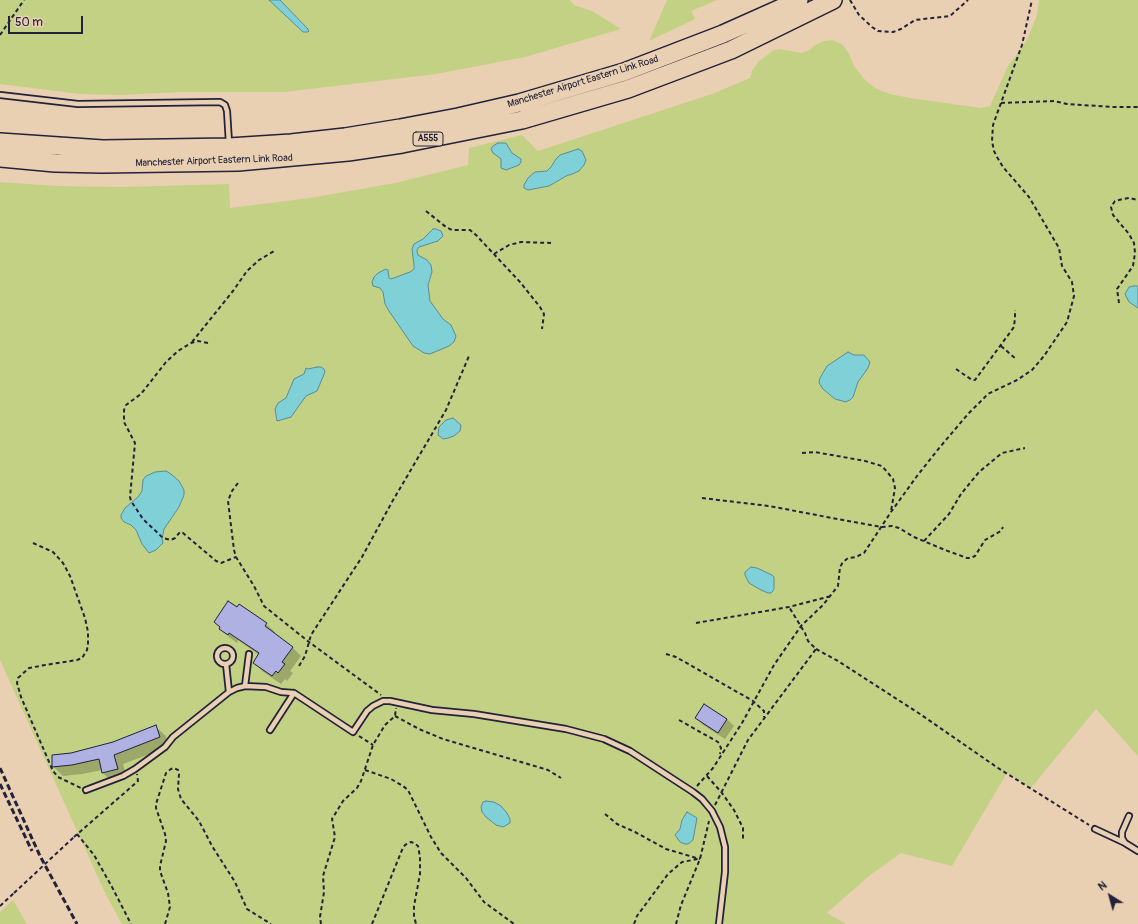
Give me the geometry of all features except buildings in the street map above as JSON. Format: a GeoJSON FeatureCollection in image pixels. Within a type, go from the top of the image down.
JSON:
{"type":"FeatureCollection","features":[{"type":"Feature","properties":{"kind":"highway","name":"Manchester Airport Eastern Link Road"},"geometry":{"type":"LineString","coordinates":[[0,142],[103,149],[230,147],[292,143],[345,137],[450,119],[519,103],[624,72],[723,34],[798,0]]}},
{"type":"Feature","properties":{"kind":"highway","name":"Manchester Airport Eastern Link Road"},"geometry":{"type":"LineString","coordinates":[[0,158],[55,163],[102,164],[230,162],[304,157],[402,144],[522,120],[628,89],[731,50],[833,0]]}},
{"type":"Feature","properties":{"kind":"lane"},"geometry":{"type":"LineString","coordinates":[[0,95],[78,104],[220,102],[225,105],[229,118],[230,147]]}},
{"type":"Feature","properties":{"kind":"lane"},"geometry":{"type":"LineString","coordinates":[[246,686],[249,654]]}},
{"type":"Feature","properties":{"kind":"lane"},"geometry":{"type":"LineString","coordinates":[[226,664],[229,692]]}},
{"type":"Feature","properties":{"kind":"lane"},"geometry":{"type":"LineString","coordinates":[[86,790],[123,776],[135,769],[165,747],[173,737],[229,692],[246,686],[266,687],[281,692],[294,693],[353,732],[367,711],[383,701],[390,701],[432,710],[474,714],[566,729],[604,739],[630,751],[693,792],[702,799],[712,811],[720,827],[725,847],[725,872],[719,924]]}},
{"type":"Feature","properties":{"kind":"lane"},"geometry":{"type":"LineString","coordinates":[[270,730],[294,693]]}},
{"type":"Feature","properties":{"kind":"lane"},"geometry":{"type":"LineString","coordinates":[[1125,843],[1122,838],[1122,832],[1129,816]]}},
{"type":"Feature","properties":{"kind":"lane"},"geometry":{"type":"LineString","coordinates":[[1095,829],[1125,843],[1138,851]]}},
{"type":"Feature","properties":{"kind":"path"},"geometry":{"type":"LineString","coordinates":[[0,36],[24,0]]}},
{"type":"Feature","properties":{"kind":"path"},"geometry":{"type":"LineString","coordinates":[[850,0],[859,15],[878,31],[893,32],[915,20],[950,16],[968,0]]}},
{"type":"Feature","properties":{"kind":"path"},"geometry":{"type":"LineString","coordinates":[[693,792],[698,784],[713,768],[742,723],[774,664],[801,626],[818,611],[838,586],[840,567],[843,562],[848,558],[856,557],[864,553],[891,512],[940,447],[984,397],[1017,380],[1032,370],[1044,356],[1067,322],[1074,296],[1072,282],[1062,266],[1059,248],[1029,196],[1003,167],[994,151],[992,140],[993,125],[1022,44],[1032,0]]}},
{"type":"Feature","properties":{"kind":"path"},"geometry":{"type":"LineString","coordinates":[[1001,103],[1054,101],[1074,105],[1138,107]]}},
{"type":"Feature","properties":{"kind":"path"},"geometry":{"type":"LineString","coordinates":[[1120,303],[1116,289],[1133,266],[1135,252],[1134,243],[1130,234],[1113,215],[1111,207],[1119,200],[1129,198],[1138,200]]}},
{"type":"Feature","properties":{"kind":"path"},"geometry":{"type":"LineString","coordinates":[[426,211],[452,230],[470,230],[494,254],[520,282],[543,311],[542,329]]}},
{"type":"Feature","properties":{"kind":"path"},"geometry":{"type":"LineString","coordinates":[[494,254],[508,245],[521,242],[551,243]]}},
{"type":"Feature","properties":{"kind":"path"},"geometry":{"type":"LineString","coordinates":[[191,343],[233,291],[247,271],[259,260],[276,250]]}},
{"type":"Feature","properties":{"kind":"path"},"geometry":{"type":"LineString","coordinates":[[956,369],[972,380],[975,380],[1014,327],[1015,310]]}},
{"type":"Feature","properties":{"kind":"path"},"geometry":{"type":"LineString","coordinates":[[208,343],[198,341],[191,343],[178,351],[166,362],[147,388],[126,405],[124,410],[124,422],[136,443],[130,492],[131,501],[148,524],[164,538],[171,540],[180,532],[222,563],[236,557]]}},
{"type":"Feature","properties":{"kind":"path"},"geometry":{"type":"LineString","coordinates":[[1001,346],[1016,359]]}},
{"type":"Feature","properties":{"kind":"path"},"geometry":{"type":"LineString","coordinates":[[299,666],[305,656],[311,636],[362,557],[392,502],[446,410],[469,356]]}},
{"type":"Feature","properties":{"kind":"path"},"geometry":{"type":"LineString","coordinates":[[924,541],[944,520],[961,494],[984,468],[1002,453],[1025,448]]}},
{"type":"Feature","properties":{"kind":"path"},"geometry":{"type":"LineString","coordinates":[[802,453],[815,452],[865,461],[882,466],[889,472],[896,488],[891,512]]}},
{"type":"Feature","properties":{"kind":"path"},"geometry":{"type":"LineString","coordinates":[[702,498],[769,506],[848,522],[882,527],[892,526],[961,557],[971,558],[975,556],[985,540],[1001,531],[1003,527]]}},
{"type":"Feature","properties":{"kind":"path"},"geometry":{"type":"LineString","coordinates":[[33,543],[53,552],[63,563],[70,576],[86,618],[88,643],[87,650],[82,658],[30,668],[18,678],[17,683],[21,697],[53,771],[58,777],[86,790]]}},
{"type":"Feature","properties":{"kind":"path"},"geometry":{"type":"LineString","coordinates":[[696,623],[788,607],[831,596]]}},
{"type":"Feature","properties":{"kind":"path"},"geometry":{"type":"LineString","coordinates":[[788,607],[801,626],[808,641],[816,649],[838,661],[920,714],[998,768],[1095,829]]}},
{"type":"Feature","properties":{"kind":"path"},"geometry":{"type":"LineString","coordinates":[[676,924],[681,905],[700,859],[712,811],[745,746],[764,718],[816,649]]}},
{"type":"Feature","properties":{"kind":"path"},"geometry":{"type":"LineString","coordinates":[[666,654],[676,657],[753,701],[764,711],[764,718]]}},
{"type":"Feature","properties":{"kind":"path"},"geometry":{"type":"LineString","coordinates":[[395,716],[419,729],[444,739],[548,770],[561,778]]}},
{"type":"Feature","properties":{"kind":"path"},"geometry":{"type":"LineString","coordinates":[[679,720],[718,742],[721,748],[720,756]]}},
{"type":"Feature","properties":{"kind":"path"},"geometry":{"type":"LineString","coordinates":[[353,732],[372,745]]}},
{"type":"Feature","properties":{"kind":"path"},"geometry":{"type":"LineString","coordinates":[[164,924],[170,907],[168,893],[160,866],[166,841],[156,804],[166,774],[170,769],[174,768],[178,770],[179,774],[178,789],[181,799],[199,821],[212,846],[235,882],[247,909],[271,924]]}},
{"type":"Feature","properties":{"kind":"path"},"geometry":{"type":"LineString","coordinates":[[0,906],[77,834],[138,781],[135,769]]}},
{"type":"Feature","properties":{"kind":"path"},"geometry":{"type":"LineString","coordinates":[[365,770],[391,779],[408,790],[431,837],[441,853],[466,878],[484,902],[514,924]]}},
{"type":"Feature","properties":{"kind":"path"},"geometry":{"type":"LineString","coordinates":[[706,776],[722,793],[734,810],[743,828],[744,839]]}},
{"type":"Feature","properties":{"kind":"path"},"geometry":{"type":"LineString","coordinates":[[605,814],[617,824],[666,849],[700,859]]}},
{"type":"Feature","properties":{"kind":"path"},"geometry":{"type":"LineString","coordinates":[[77,834],[94,855],[131,924]]}},
{"type":"Feature","properties":{"kind":"path"},"geometry":{"type":"LineString","coordinates":[[372,924],[402,850],[405,845],[414,842],[418,846],[420,857],[420,874],[414,906],[416,924]]}},
{"type":"Feature","properties":{"kind":"path"},"geometry":{"type":"LineString","coordinates":[[634,924],[668,874],[682,862],[700,859]]}},
{"type":"Feature","properties":{"kind":"green space"},"geometry":{"type":"Polygon","coordinates":[[[0,0],[570,0],[574,5],[592,11],[621,29],[525,57],[436,74],[285,92],[182,92],[119,95],[80,94],[0,84],[0,0]]]}},
{"type":"Feature","properties":{"kind":"green space"},"geometry":{"type":"Polygon","coordinates":[[[667,0],[717,0],[691,11],[695,19],[649,41],[667,0]]]}},
{"type":"Feature","properties":{"kind":"green space"},"geometry":{"type":"Polygon","coordinates":[[[1039,0],[1138,0],[1138,756],[1096,709],[1031,788],[1007,773],[952,866],[901,853],[869,876],[827,913],[846,924],[122,924],[105,893],[0,660],[0,182],[58,186],[121,187],[229,184],[230,208],[310,198],[395,183],[468,165],[469,148],[522,135],[538,151],[712,94],[750,78],[752,71],[758,62],[774,50],[781,49],[801,53],[808,51],[824,41],[832,40],[842,44],[848,52],[854,66],[866,81],[877,89],[890,94],[910,98],[981,108],[990,106],[1008,66],[1027,40],[1037,15],[1039,0]]]}},
{"type":"Feature","properties":{"kind":"green space"},"geometry":{"type":"Polygon","coordinates":[[[13,900],[27,924],[0,924],[0,912],[13,900]]]}},
{"type":"Feature","properties":{"kind":"water"},"geometry":{"type":"Polygon","coordinates":[[[269,0],[280,0],[309,31],[303,32],[269,0]]]}},
{"type":"Feature","properties":{"kind":"water"},"geometry":{"type":"Polygon","coordinates":[[[498,143],[506,143],[512,153],[521,159],[519,165],[506,170],[501,168],[501,159],[493,153],[491,149],[498,143]]]}},
{"type":"Feature","properties":{"kind":"water"},"geometry":{"type":"Polygon","coordinates":[[[578,149],[582,151],[586,160],[579,171],[568,175],[549,186],[528,190],[524,188],[528,178],[535,172],[547,171],[560,155],[578,149]]]}},
{"type":"Feature","properties":{"kind":"water"},"geometry":{"type":"Polygon","coordinates":[[[433,229],[441,231],[443,236],[438,241],[419,247],[417,252],[418,255],[427,260],[431,265],[432,272],[428,285],[430,301],[443,319],[451,325],[456,336],[454,342],[449,346],[430,354],[424,353],[413,346],[385,304],[383,292],[380,288],[373,286],[372,282],[378,273],[386,269],[388,270],[389,278],[391,279],[414,269],[412,249],[414,244],[423,239],[433,229]]]}},
{"type":"Feature","properties":{"kind":"water"},"geometry":{"type":"Polygon","coordinates":[[[1138,286],[1138,308],[1129,302],[1125,294],[1129,287],[1138,286]]]}},
{"type":"Feature","properties":{"kind":"water"},"geometry":{"type":"Polygon","coordinates":[[[848,352],[854,355],[864,355],[870,362],[868,368],[858,382],[853,397],[846,402],[835,399],[823,389],[819,383],[820,378],[827,366],[848,352]]]}},
{"type":"Feature","properties":{"kind":"water"},"geometry":{"type":"Polygon","coordinates":[[[321,367],[325,372],[317,391],[306,396],[291,417],[277,421],[275,409],[278,403],[286,398],[294,379],[304,374],[306,368],[321,367]]]}},
{"type":"Feature","properties":{"kind":"water"},"geometry":{"type":"Polygon","coordinates":[[[453,418],[461,425],[460,431],[454,436],[443,439],[438,435],[439,427],[446,420],[453,418]]]}},
{"type":"Feature","properties":{"kind":"water"},"geometry":{"type":"Polygon","coordinates":[[[166,471],[179,481],[184,490],[184,495],[179,507],[164,529],[162,539],[163,543],[156,550],[149,553],[142,544],[136,530],[131,525],[124,522],[121,515],[125,508],[138,497],[142,491],[143,480],[146,476],[155,472],[166,471]]]}},
{"type":"Feature","properties":{"kind":"water"},"geometry":{"type":"Polygon","coordinates":[[[751,567],[757,568],[774,577],[774,589],[771,593],[761,590],[749,583],[745,572],[751,567]]]}},
{"type":"Feature","properties":{"kind":"water"},"geometry":{"type":"Polygon","coordinates":[[[483,802],[494,802],[501,806],[507,813],[510,823],[503,827],[496,825],[486,817],[482,812],[481,807],[483,802]]]}},
{"type":"Feature","properties":{"kind":"water"},"geometry":{"type":"Polygon","coordinates":[[[687,812],[697,818],[693,840],[688,844],[685,844],[680,842],[675,835],[680,829],[682,820],[687,812]]]}},
{"type":"Feature","properties":{"kind":"railway"},"geometry":{"type":"LineString","coordinates":[[0,768],[40,856],[77,924]]}},
{"type":"Feature","properties":{"kind":"railway"},"geometry":{"type":"LineString","coordinates":[[0,784],[32,851]]}}]}
